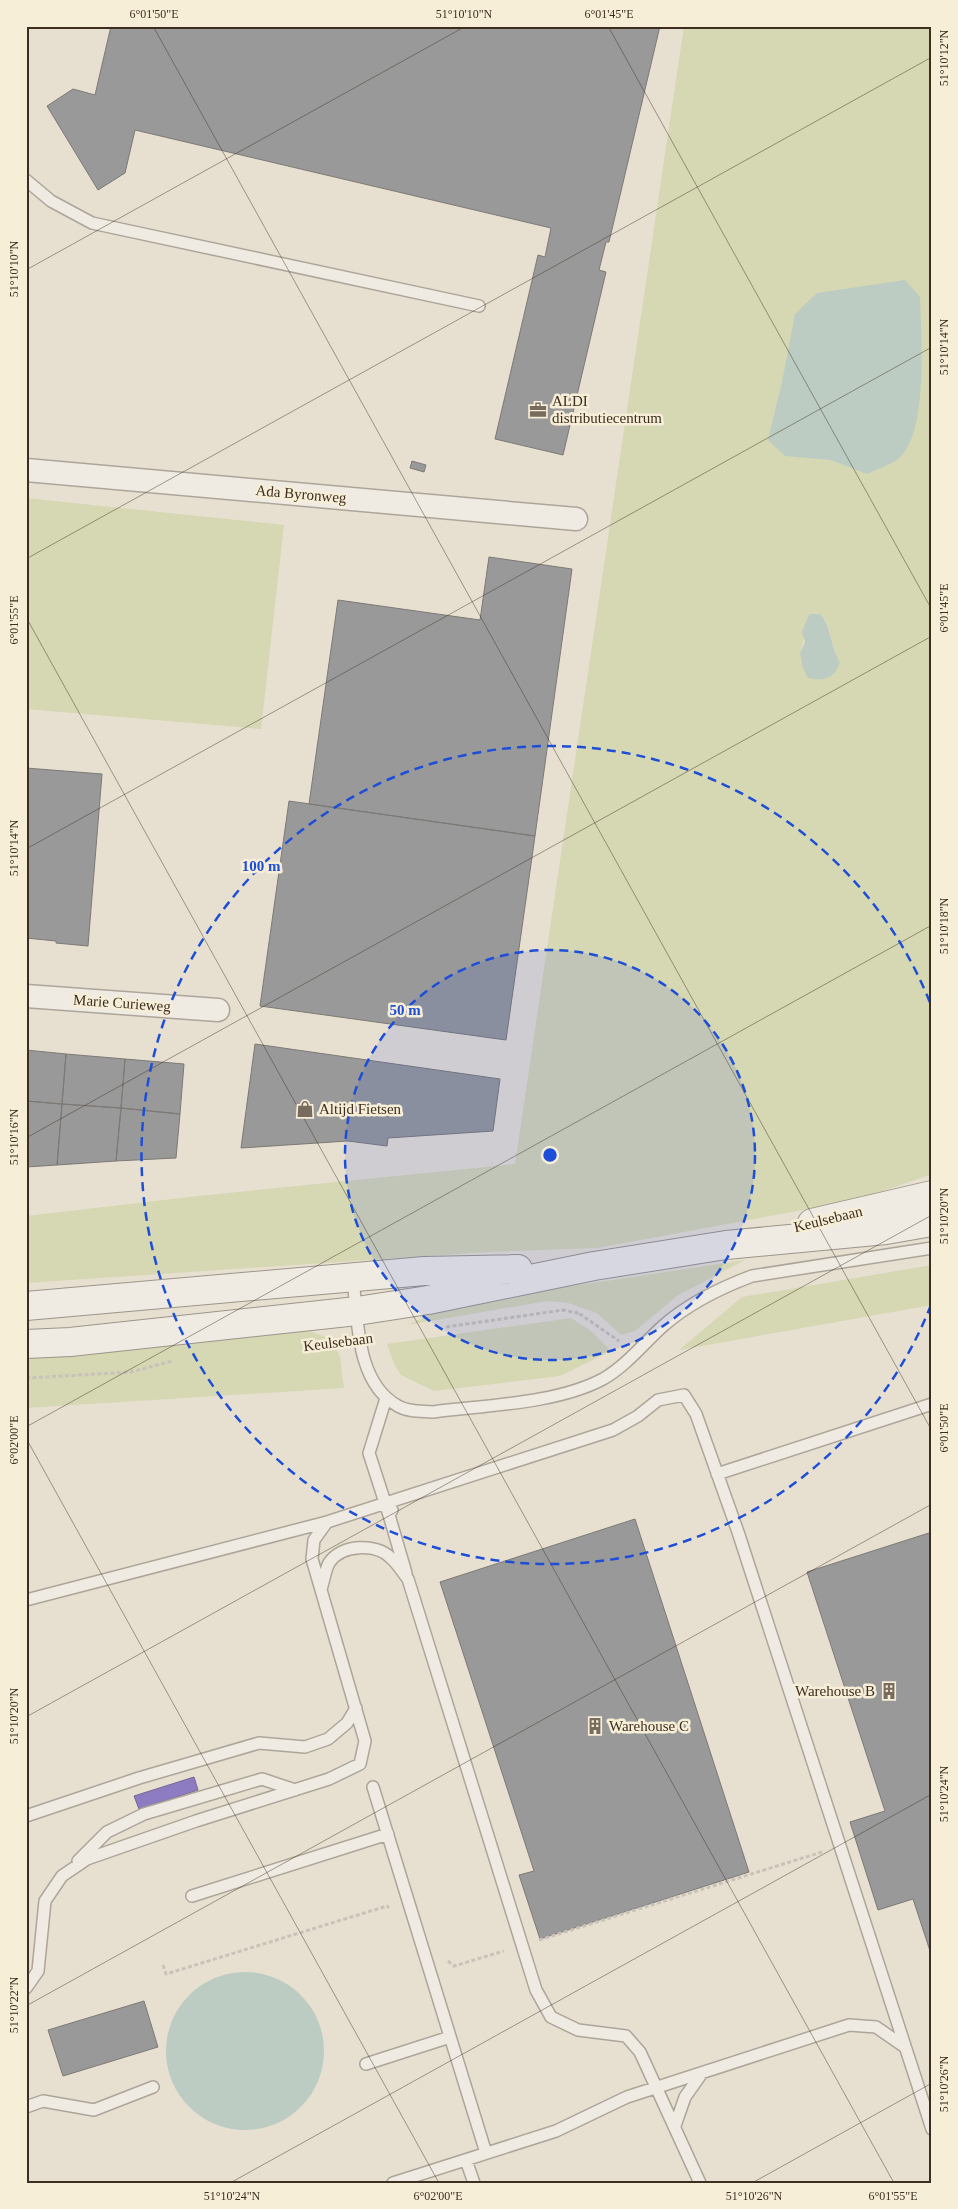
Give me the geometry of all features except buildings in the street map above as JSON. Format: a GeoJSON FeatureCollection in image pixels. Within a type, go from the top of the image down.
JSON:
{"type":"FeatureCollection","features":[{"type":"Feature","properties":{"kind":"main road","name":"Keulsebaan"},"geometry":{"type":"LineString","coordinates":[[726,1245],[884,1205],[932,1195]]}},
{"type":"Feature","properties":{"kind":"main road","name":"Keulsebaan"},"geometry":{"type":"LineString","coordinates":[[26,1344],[99,1339],[357,1311],[428,1300],[594,1266],[726,1245],[886,1230],[932,1222]]}},
{"type":"Feature","properties":{"kind":"main road","name":"Keulsebaan"},"geometry":{"type":"LineString","coordinates":[[26,1306],[424,1272],[594,1266]]}},
{"type":"Feature","properties":{"kind":"street","name":"Ada Byronweg"},"geometry":{"type":"LineString","coordinates":[[26,470],[576,519]]}},
{"type":"Feature","properties":{"kind":"street","name":"Marie Curieweg"},"geometry":{"type":"LineString","coordinates":[[26,996],[218,1010]]}},
{"type":"Feature","properties":{"kind":"lane"},"geometry":{"type":"LineString","coordinates":[[26,180],[51,202],[92,223],[478,306]]}},
{"type":"Feature","properties":{"kind":"lane"},"geometry":{"type":"LineString","coordinates":[[353,1279],[367,1370],[374,1384],[386,1398],[400,1407],[414,1411],[433,1412],[554,1397],[584,1388],[605,1378],[682,1312],[726,1286],[752,1276],[932,1248]]}},
{"type":"Feature","properties":{"kind":"lane"},"geometry":{"type":"LineString","coordinates":[[26,1600],[328,1522],[387,1509],[397,1500],[613,1430],[638,1416],[658,1400],[684,1395],[696,1414],[717,1474],[932,2129]]}},
{"type":"Feature","properties":{"kind":"lane"},"geometry":{"type":"LineString","coordinates":[[386,1398],[369,1453],[536,1990],[550,2017],[578,2030],[626,2036],[640,2052],[700,2183]]}},
{"type":"Feature","properties":{"kind":"lane"},"geometry":{"type":"LineString","coordinates":[[717,1474],[932,1404]]}},
{"type":"Feature","properties":{"kind":"lane"},"geometry":{"type":"LineString","coordinates":[[62,1876],[87,1859],[196,1821],[329,1779],[360,1764],[365,1741],[312,1559],[314,1540],[328,1522]]}},
{"type":"Feature","properties":{"kind":"lane"},"geometry":{"type":"LineString","coordinates":[[321,1591],[328,1564],[338,1552],[353,1548],[380,1551],[391,1557],[408,1580]]}},
{"type":"Feature","properties":{"kind":"lane"},"geometry":{"type":"LineString","coordinates":[[26,1816],[139,1778],[259,1743],[305,1747],[328,1739],[347,1723],[356,1708]]}},
{"type":"Feature","properties":{"kind":"lane"},"geometry":{"type":"LineString","coordinates":[[26,1988],[38,1971],[45,1901],[62,1876],[107,1832],[144,1814],[262,1779],[295,1790]]}},
{"type":"Feature","properties":{"kind":"lane"},"geometry":{"type":"LineString","coordinates":[[373,1787],[486,2153]]}},
{"type":"Feature","properties":{"kind":"lane"},"geometry":{"type":"LineString","coordinates":[[192,1896],[388,1834]]}},
{"type":"Feature","properties":{"kind":"lane"},"geometry":{"type":"LineString","coordinates":[[393,2183],[556,2132],[627,2097],[849,2025],[876,2027],[905,2047]]}},
{"type":"Feature","properties":{"kind":"lane"},"geometry":{"type":"LineString","coordinates":[[366,2064],[450,2037]]}},
{"type":"Feature","properties":{"kind":"lane"},"geometry":{"type":"LineString","coordinates":[[675,2126],[685,2097],[702,2073]]}},
{"type":"Feature","properties":{"kind":"lane"},"geometry":{"type":"LineString","coordinates":[[26,2107],[43,2101],[94,2110],[153,2087]]}},
{"type":"Feature","properties":{"kind":"lane"},"geometry":{"type":"LineString","coordinates":[[466,2160],[474,2183]]}},
{"type":"Feature","properties":{"kind":"path"},"geometry":{"type":"LineString","coordinates":[[445,1327],[563,1310],[577,1312],[594,1322],[634,1353]]}},
{"type":"Feature","properties":{"kind":"path"},"geometry":{"type":"LineString","coordinates":[[26,1378],[131,1372],[180,1360]]}},
{"type":"Feature","properties":{"kind":"path"},"geometry":{"type":"LineString","coordinates":[[163,1965],[166,1974],[387,1906],[454,1966],[840,1846]]}},
{"type":"Feature","properties":{"kind":"green space"},"geometry":{"type":"Polygon","coordinates":[[[684,26],[932,26],[932,1174],[857,1200],[597,1248],[488,1252],[26,1283],[26,1216],[198,1196],[515,1164],[684,26]],[[809,614],[805,624],[800,653],[840,662],[834,650],[827,624],[820,614],[809,614]]]}},
{"type":"Feature","properties":{"kind":"green space"},"geometry":{"type":"Polygon","coordinates":[[[26,498],[284,525],[261,729],[26,709],[26,498]]]}},
{"type":"Feature","properties":{"kind":"green space"},"geometry":{"type":"Polygon","coordinates":[[[745,1260],[677,1296],[635,1331],[621,1335],[597,1313],[568,1303],[547,1301],[407,1325],[453,1304],[745,1260]]]}},
{"type":"Feature","properties":{"kind":"green space"},"geometry":{"type":"Polygon","coordinates":[[[932,1265],[932,1305],[679,1350],[742,1297],[932,1265]]]}},
{"type":"Feature","properties":{"kind":"green space"},"geometry":{"type":"Polygon","coordinates":[[[571,1318],[590,1330],[611,1351],[560,1376],[434,1391],[401,1375],[394,1364],[387,1344],[571,1318]]]}},
{"type":"Feature","properties":{"kind":"green space"},"geometry":{"type":"Polygon","coordinates":[[[307,1330],[331,1339],[340,1356],[344,1388],[26,1408],[26,1358],[307,1330]]]}},
{"type":"Feature","properties":{"kind":"shaded area"},"geometry":{"type":"Polygon","coordinates":[[[905,280],[920,297],[922,358],[919,407],[915,429],[908,447],[895,461],[867,474],[831,460],[785,456],[768,440],[782,382],[795,314],[817,293],[905,280]]]}},
{"type":"Feature","properties":{"kind":"shaded area"},"geometry":{"type":"Polygon","coordinates":[[[809,614],[820,614],[824,619],[840,662],[835,672],[828,678],[808,678],[803,668],[800,653],[805,642],[802,632],[809,614]]]}},
{"type":"Feature","properties":{"kind":"shaded area"},"geometry":{"type":"Polygon","coordinates":[[[245,1972],[275,1978],[289,1985],[301,1995],[311,2007],[318,2021],[324,2051],[318,2081],[311,2095],[301,2107],[289,2117],[275,2124],[245,2130],[215,2124],[201,2117],[189,2107],[179,2095],[172,2081],[166,2051],[172,2021],[179,2007],[189,1995],[201,1985],[215,1978],[245,1972]]]}},
{"type":"Feature","properties":{"kind":"place","name":"ALDI distributiecentrum"},"geometry":{"type":"Point","coordinates":[538,410]}},
{"type":"Feature","properties":{"kind":"place","name":"Altijd Fietsen"},"geometry":{"type":"Point","coordinates":[305,1109]}},
{"type":"Feature","properties":{"kind":"place","name":"Warehouse B"},"geometry":{"type":"Point","coordinates":[889,1691]}},
{"type":"Feature","properties":{"kind":"place","name":"Warehouse C"},"geometry":{"type":"Point","coordinates":[595,1726]}}]}
